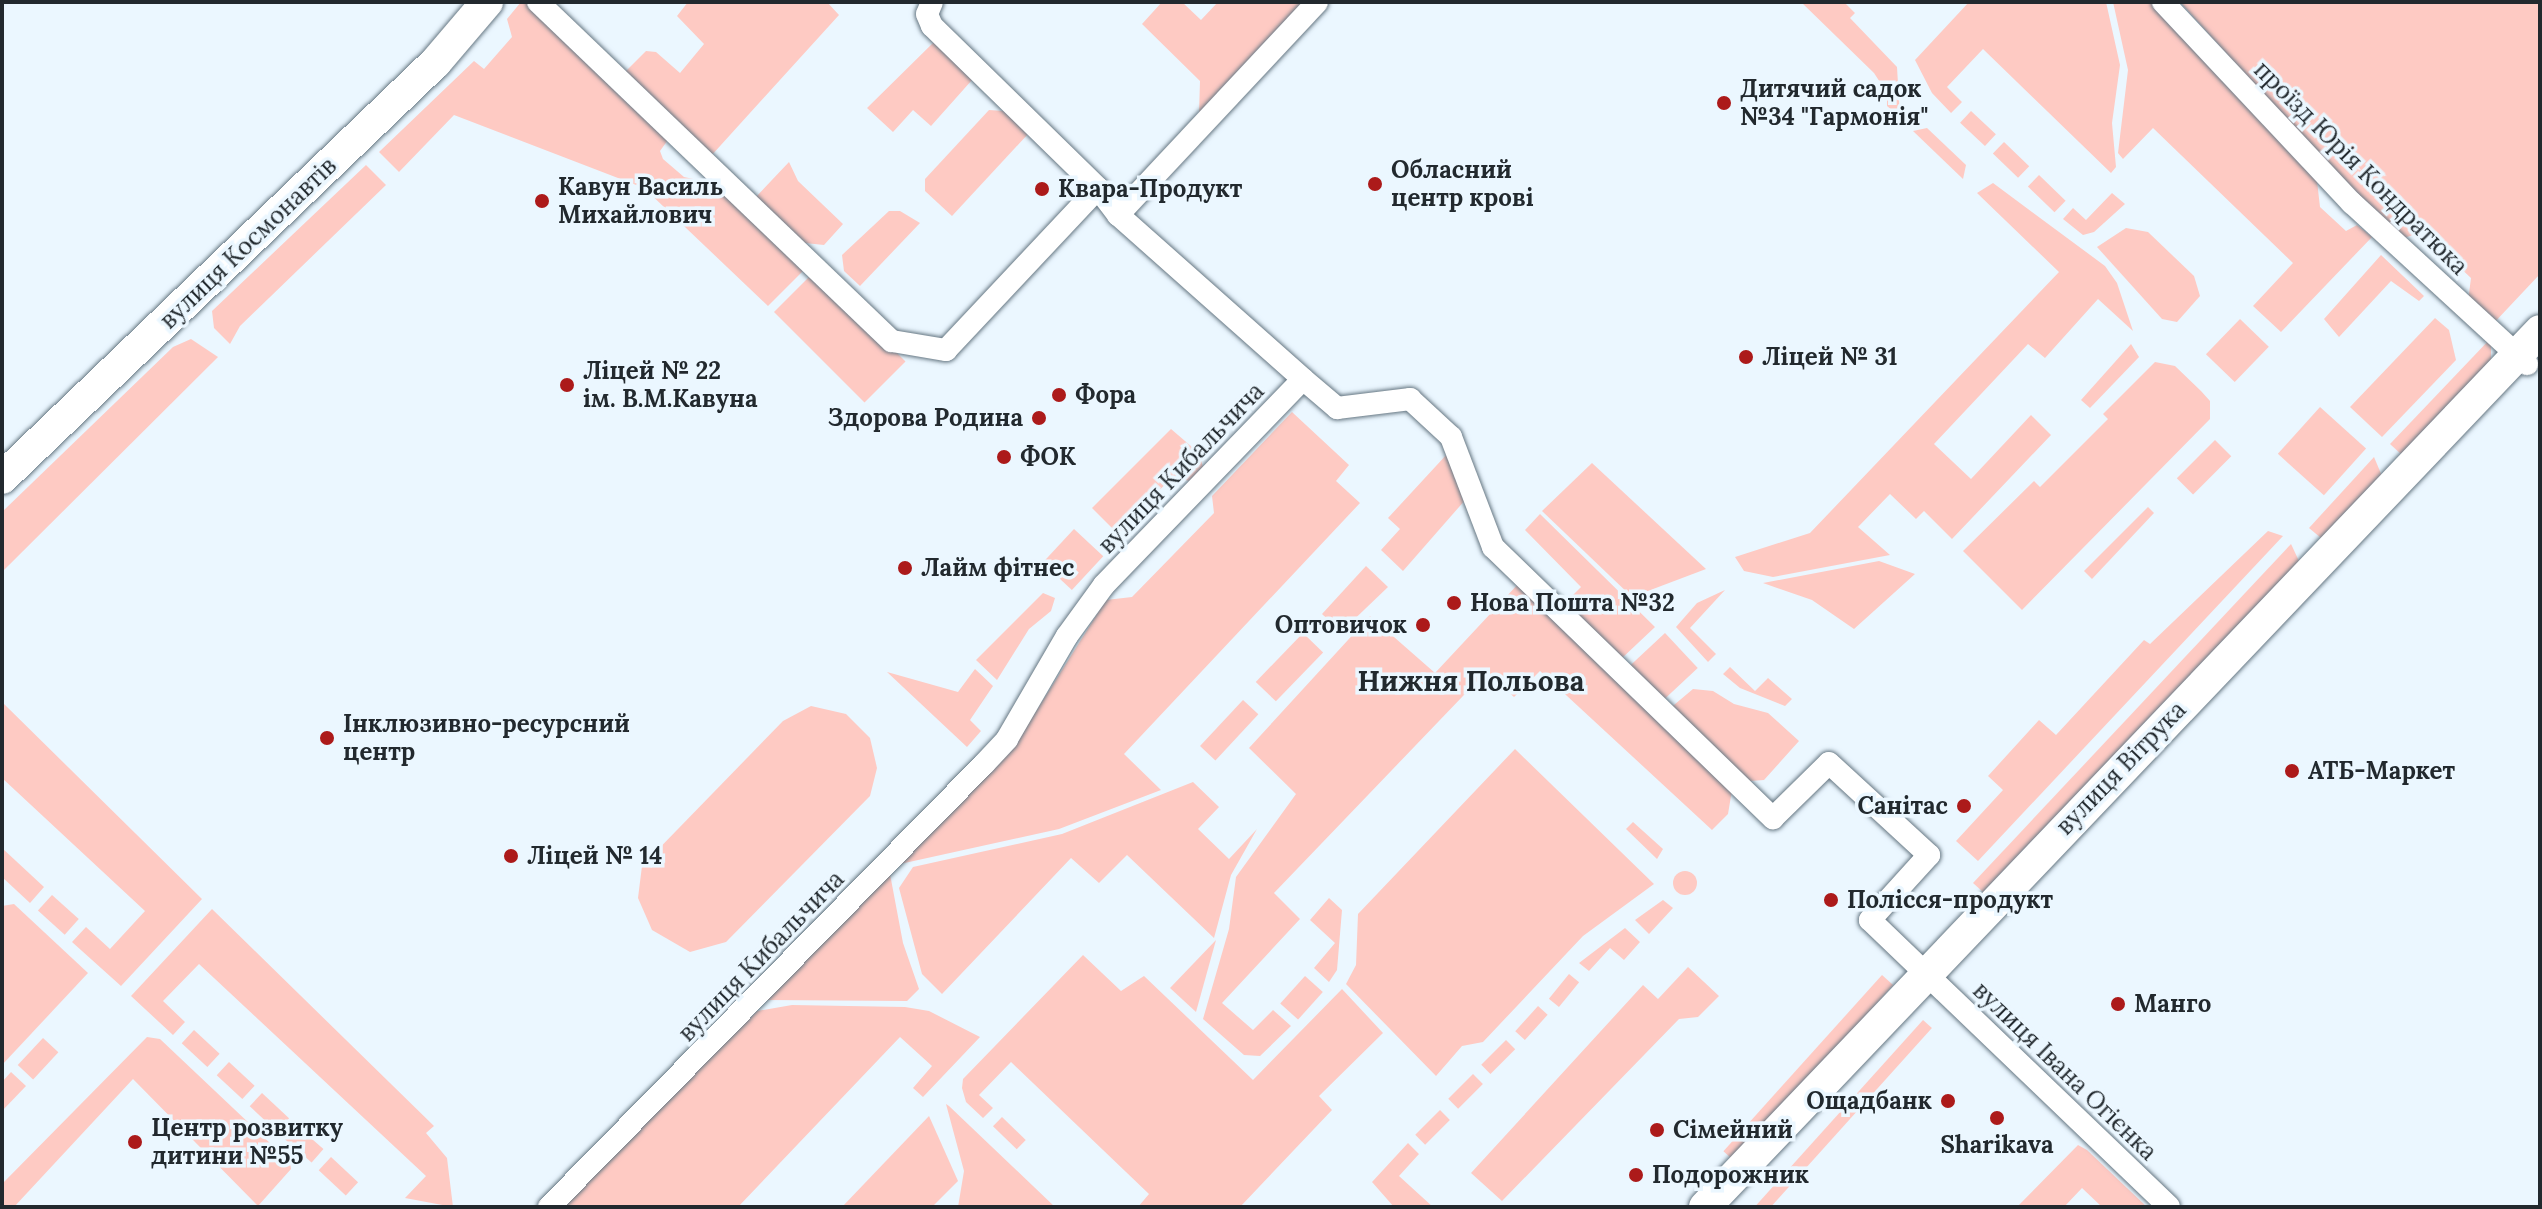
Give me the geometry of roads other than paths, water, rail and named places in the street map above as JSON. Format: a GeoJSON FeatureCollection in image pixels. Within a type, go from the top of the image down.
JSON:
{"type":"FeatureCollection","features":[{"type":"Feature","properties":{"kind":"main road","name":"вулиця Космонавтів"},"geometry":{"type":"LineString","coordinates":[[2,478],[436,62],[487,2]]}},
{"type":"Feature","properties":{"kind":"main road","name":"вулиця Вітрука"},"geometry":{"type":"LineString","coordinates":[[1705,1207],[1932,979],[2528,358],[2540,331]]}},
{"type":"Feature","properties":{"kind":"main road","name":"вулиця Вітрука"},"geometry":{"type":"LineString","coordinates":[[1725,1207],[1932,979]]}},
{"type":"Feature","properties":{"kind":"street"},"geometry":{"type":"LineString","coordinates":[[538,2],[892,341],[946,350],[1098,188]]}},
{"type":"Feature","properties":{"kind":"street","name":"вулиця Кибальчича"},"geometry":{"type":"LineString","coordinates":[[549,1207],[1007,739],[1067,636],[1104,585],[1303,379],[1118,215],[1098,188],[932,26],[927,14],[932,2]]}},
{"type":"Feature","properties":{"kind":"street"},"geometry":{"type":"LineString","coordinates":[[1118,215],[1317,2]]}},
{"type":"Feature","properties":{"kind":"street","name":"проїзд Юрія Кондратюка"},"geometry":{"type":"LineString","coordinates":[[2163,2],[2352,203],[2528,358]]}},
{"type":"Feature","properties":{"kind":"street","name":"вулиця Івана Огієнка"},"geometry":{"type":"LineString","coordinates":[[1303,379],[1337,408],[1410,399],[1451,437],[1493,547],[1773,818],[1829,763],[1929,855],[1870,920],[2169,1207]]}},
{"type":"Feature","properties":{"kind":"place","name":"Дитячий садок №34 \"Гармонія\""},"geometry":{"type":"Point","coordinates":[1724,103]}},
{"type":"Feature","properties":{"kind":"place","name":"Обласний центр крові"},"geometry":{"type":"Point","coordinates":[1375,184]}},
{"type":"Feature","properties":{"kind":"place","name":"Квара-Продукт"},"geometry":{"type":"Point","coordinates":[1042,189]}},
{"type":"Feature","properties":{"kind":"place","name":"Кавун Василь Михайлович"},"geometry":{"type":"Point","coordinates":[542,201]}},
{"type":"Feature","properties":{"kind":"place","name":"Ліцей № 31"},"geometry":{"type":"Point","coordinates":[1746,357]}},
{"type":"Feature","properties":{"kind":"place","name":"Ліцей № 22 ім. В.М.Кавуна"},"geometry":{"type":"Point","coordinates":[567,385]}},
{"type":"Feature","properties":{"kind":"place","name":"Фора"},"geometry":{"type":"Point","coordinates":[1059,395]}},
{"type":"Feature","properties":{"kind":"place","name":"Здорова Родина"},"geometry":{"type":"Point","coordinates":[1039,418]}},
{"type":"Feature","properties":{"kind":"place","name":"ФОК"},"geometry":{"type":"Point","coordinates":[1004,457]}},
{"type":"Feature","properties":{"kind":"place","name":"Лайм фітнес"},"geometry":{"type":"Point","coordinates":[905,568]}},
{"type":"Feature","properties":{"kind":"place","name":"Нова Пошта №32"},"geometry":{"type":"Point","coordinates":[1454,603]}},
{"type":"Feature","properties":{"kind":"place","name":"Оптовичок"},"geometry":{"type":"Point","coordinates":[1423,625]}},
{"type":"Feature","properties":{"kind":"place","name":"Інклюзивно-ресурсний центр"},"geometry":{"type":"Point","coordinates":[327,738]}},
{"type":"Feature","properties":{"kind":"place","name":"АТБ-Маркет"},"geometry":{"type":"Point","coordinates":[2292,771]}},
{"type":"Feature","properties":{"kind":"place","name":"Санітас"},"geometry":{"type":"Point","coordinates":[1964,806]}},
{"type":"Feature","properties":{"kind":"place","name":"Ліцей № 14"},"geometry":{"type":"Point","coordinates":[511,856]}},
{"type":"Feature","properties":{"kind":"place","name":"Полісся-продукт"},"geometry":{"type":"Point","coordinates":[1831,900]}},
{"type":"Feature","properties":{"kind":"place","name":"Манго"},"geometry":{"type":"Point","coordinates":[2118,1004]}},
{"type":"Feature","properties":{"kind":"place","name":"Ощадбанк"},"geometry":{"type":"Point","coordinates":[1948,1101]}},
{"type":"Feature","properties":{"kind":"place","name":"Sharikava"},"geometry":{"type":"Point","coordinates":[1997,1118]}},
{"type":"Feature","properties":{"kind":"place","name":"Сімейний"},"geometry":{"type":"Point","coordinates":[1657,1130]}},
{"type":"Feature","properties":{"kind":"place","name":"Центр розвитку дитини №55"},"geometry":{"type":"Point","coordinates":[135,1142]}},
{"type":"Feature","properties":{"kind":"place","name":"Подорожник"},"geometry":{"type":"Point","coordinates":[1636,1175]}},
{"type":"Feature","properties":{"kind":"district","name":"Нижня Польова"},"geometry":{"type":"Point","coordinates":[1471,681]}}]}
